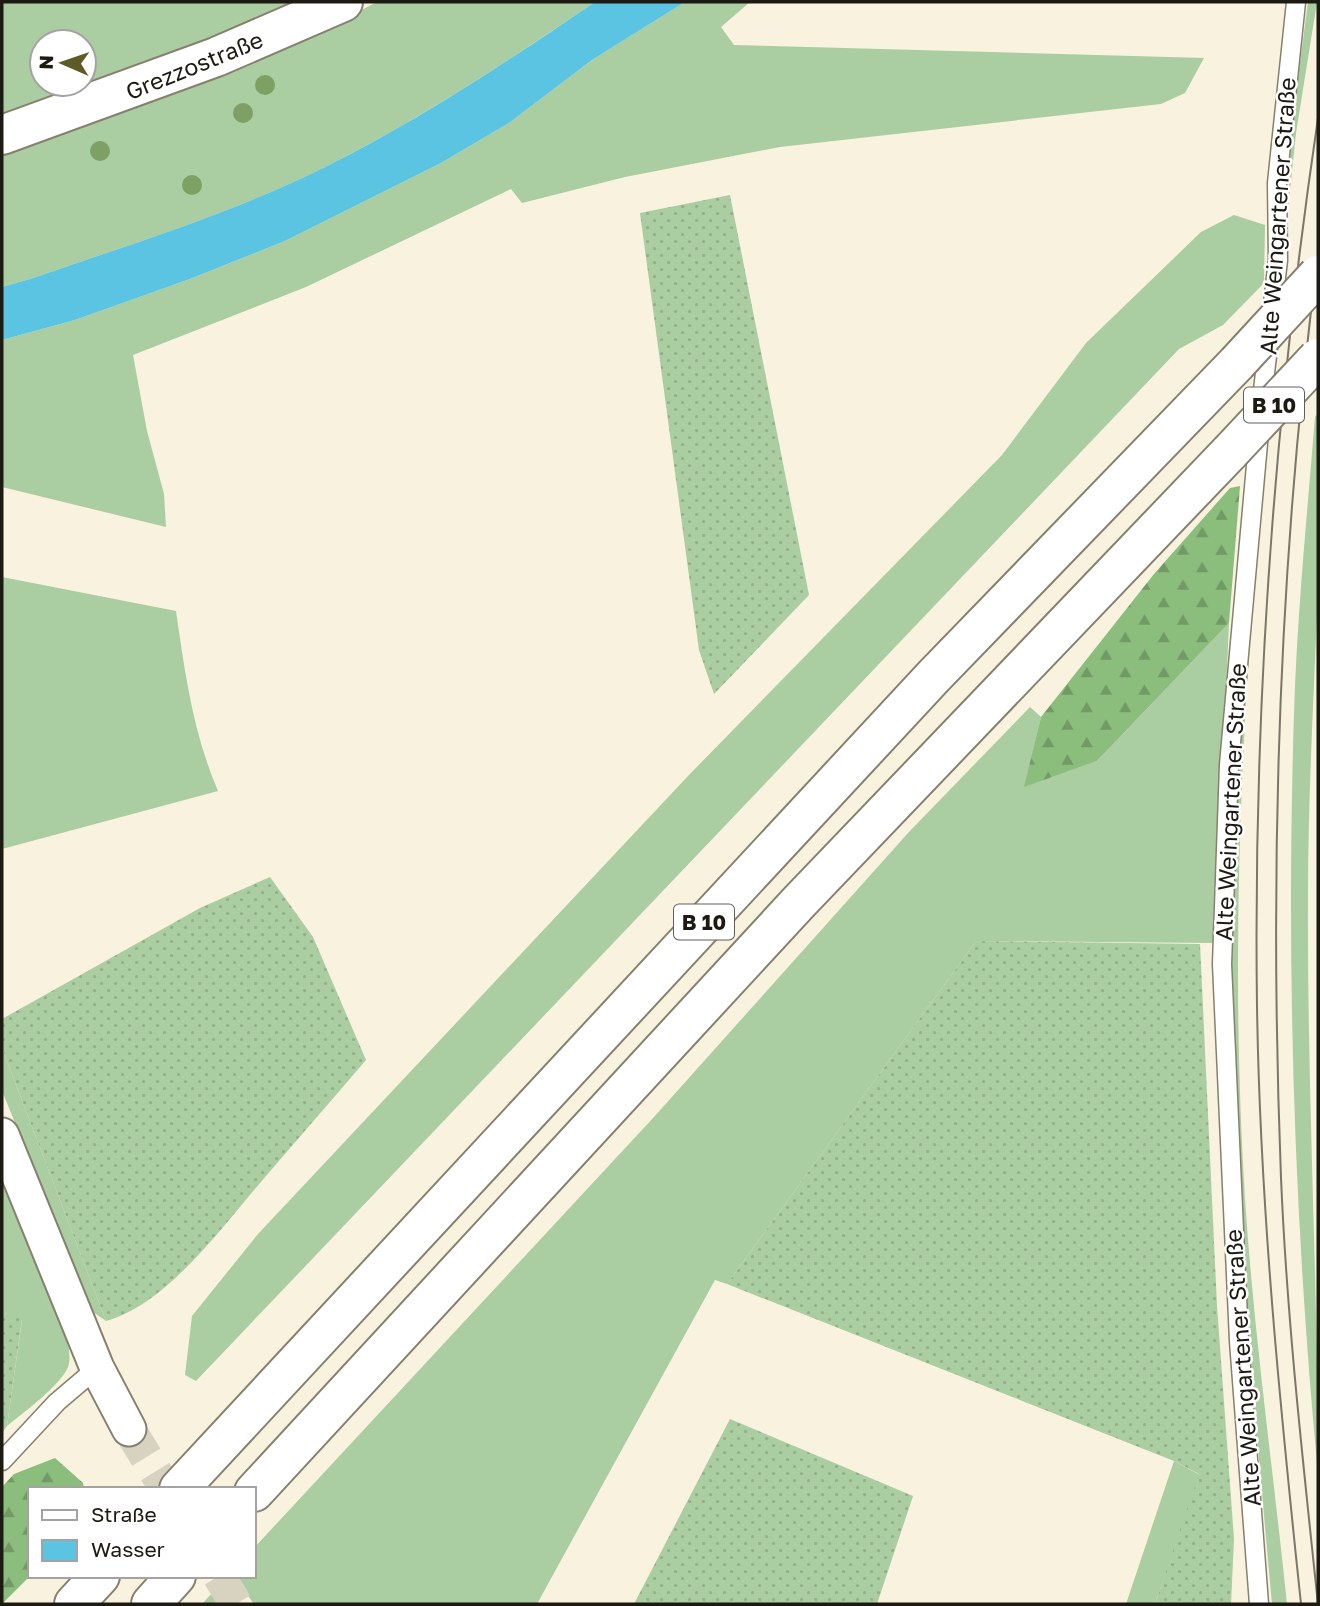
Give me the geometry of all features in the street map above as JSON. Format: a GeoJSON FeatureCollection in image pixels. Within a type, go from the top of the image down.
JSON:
{"type":"FeatureCollection","features":[{"type":"Feature","properties":{"kind":"main road","name":"Grezzostraße"},"geometry":{"type":"LineString","coordinates":[[2,135],[216,57],[343,2]]}},
{"type":"Feature","properties":{"kind":"main road","name":"B 10"},"geometry":{"type":"LineString","coordinates":[[181,1487],[886,727],[1237,363],[1318,275]]}},
{"type":"Feature","properties":{"kind":"main road","name":"B 10"},"geometry":{"type":"LineString","coordinates":[[256,1490],[799,902],[1318,358]]}},
{"type":"Feature","properties":{"kind":"main road"},"geometry":{"type":"LineString","coordinates":[[74,1604],[98,1578]]}},
{"type":"Feature","properties":{"kind":"main road"},"geometry":{"type":"LineString","coordinates":[[151,1604],[176,1578]]}},
{"type":"Feature","properties":{"kind":"main road"},"geometry":{"type":"LineString","coordinates":[[159,1604],[177,1578]]}},
{"type":"Feature","properties":{"kind":"street"},"geometry":{"type":"LineString","coordinates":[[2,1135],[97,1368],[129,1429]]}},
{"type":"Feature","properties":{"kind":"lane","name":"Alte Weingartener Straße"},"geometry":{"type":"LineString","coordinates":[[1259,1604],[1231,1209],[1222,964],[1223,894],[1230,752],[1278,260],[1277,183],[1296,2]]}},
{"type":"Feature","properties":{"kind":"lane"},"geometry":{"type":"LineString","coordinates":[[2,1461],[57,1402],[97,1368]]}},
{"type":"Feature","properties":{"kind":"green space"},"geometry":{"type":"Polygon","coordinates":[[[2,2],[302,2],[258,22],[98,82],[98,28],[28,28],[28,98],[55,98],[2,118],[2,2]]]}},
{"type":"Feature","properties":{"kind":"green space"},"geometry":{"type":"Polygon","coordinates":[[[377,2],[595,2],[427,110],[358,150],[288,185],[141,241],[2,287],[2,149],[334,24],[377,2]]]}},
{"type":"Feature","properties":{"kind":"green space"},"geometry":{"type":"Polygon","coordinates":[[[685,2],[750,2],[721,27],[734,45],[1204,58],[1185,93],[1161,104],[780,147],[625,177],[522,203],[511,189],[306,287],[133,355],[147,431],[164,494],[166,527],[2,487],[2,340],[75,320],[190,279],[285,241],[441,163],[509,123],[592,60],[685,2]]]}},
{"type":"Feature","properties":{"kind":"green space"},"geometry":{"type":"Polygon","coordinates":[[[1308,2],[1317,2],[1296,133],[1287,219],[1292,123],[1308,2]]]}},
{"type":"Feature","properties":{"kind":"green space"},"geometry":{"type":"Polygon","coordinates":[[[730,195],[809,595],[714,694],[699,650],[640,213],[730,195]]]}},
{"type":"Feature","properties":{"kind":"green space"},"geometry":{"type":"Polygon","coordinates":[[[1234,215],[1265,225],[1264,283],[1223,325],[1179,349],[196,1381],[185,1375],[192,1316],[258,1234],[688,776],[1002,455],[1086,343],[1201,232],[1234,215]]]}},
{"type":"Feature","properties":{"kind":"green space"},"geometry":{"type":"Polygon","coordinates":[[[1318,413],[1319,567],[1308,898],[1318,1474],[1298,1189],[1291,904],[1297,640],[1315,417],[1318,413]]]}},
{"type":"Feature","properties":{"kind":"green space"},"geometry":{"type":"Polygon","coordinates":[[[1240,486],[1229,623],[1097,761],[1024,787],[1041,717],[1154,574],[1230,488],[1240,486]]]}},
{"type":"Feature","properties":{"kind":"green space"},"geometry":{"type":"Polygon","coordinates":[[[1255,576],[1241,809],[1238,965],[1241,1121],[1253,1301],[1287,1604],[1272,1604],[1247,1306],[1234,1083],[1231,954],[1234,846],[1244,684],[1255,576]]]}},
{"type":"Feature","properties":{"kind":"green space"},"geometry":{"type":"Polygon","coordinates":[[[2,577],[176,611],[196,725],[218,791],[2,849],[2,577]]]}},
{"type":"Feature","properties":{"kind":"green space"},"geometry":{"type":"Polygon","coordinates":[[[1229,623],[1215,943],[976,941],[727,1284],[715,1280],[537,1604],[254,1604],[246,1593],[235,1604],[202,1604],[226,1578],[256,1578],[256,1546],[654,1117],[908,833],[1030,707],[1041,717],[1025,786],[1097,761],[1229,623]]]}},
{"type":"Feature","properties":{"kind":"green space"},"geometry":{"type":"Polygon","coordinates":[[[270,877],[313,937],[366,1060],[191,1263],[150,1299],[106,1321],[2,1048],[2,1019],[200,908],[270,877]]]}},
{"type":"Feature","properties":{"kind":"green space"},"geometry":{"type":"Polygon","coordinates":[[[976,941],[1200,944],[1217,1306],[1234,1539],[1231,1604],[1155,1604],[1199,1474],[1174,1461],[727,1284],[976,941]]]}},
{"type":"Feature","properties":{"kind":"green space"},"geometry":{"type":"Polygon","coordinates":[[[2,1048],[106,1321],[93,1312],[2,1091],[2,1048]]]}},
{"type":"Feature","properties":{"kind":"green space"},"geometry":{"type":"Polygon","coordinates":[[[2,1177],[56,1302],[69,1351],[68,1367],[64,1374],[41,1398],[7,1426],[22,1320],[2,1312],[2,1177]]]}},
{"type":"Feature","properties":{"kind":"green space"},"geometry":{"type":"Polygon","coordinates":[[[2,1312],[22,1319],[7,1426],[2,1433],[2,1312]]]}},
{"type":"Feature","properties":{"kind":"green space"},"geometry":{"type":"Polygon","coordinates":[[[730,1419],[913,1496],[877,1604],[634,1604],[730,1419]]]}},
{"type":"Feature","properties":{"kind":"green space"},"geometry":{"type":"Polygon","coordinates":[[[55,1458],[83,1483],[84,1487],[28,1487],[28,1578],[2,1604],[2,1487],[14,1474],[55,1458]]]}},
{"type":"Feature","properties":{"kind":"green space"},"geometry":{"type":"Polygon","coordinates":[[[1174,1461],[1200,1475],[1155,1604],[1126,1604],[1174,1461]]]}},
{"type":"Feature","properties":{"kind":"water"},"geometry":{"type":"Polygon","coordinates":[[[595,2],[685,2],[592,60],[509,123],[441,163],[285,241],[190,279],[75,320],[2,340],[2,287],[141,241],[288,185],[358,150],[428,110],[595,2]]]}},
{"type":"Feature","properties":{"kind":"tunnel"},"geometry":{"type":"LineString","coordinates":[[129,1429],[165,1487]]}},
{"type":"Feature","properties":{"kind":"tunnel"},"geometry":{"type":"LineString","coordinates":[[220,1578],[236,1604]]}},
{"type":"Feature","properties":{"kind":"tram line"},"geometry":{"type":"LineString","coordinates":[[1301,1604],[1279,1381],[1262,1156],[1257,1006],[1257,895],[1263,673],[1270,561],[1290,338],[1318,118]]}},
{"type":"Feature","properties":{"kind":"tram line"},"geometry":{"type":"LineString","coordinates":[[1318,255],[1304,370],[1286,600],[1280,716],[1276,947],[1281,1178],[1287,1284],[1318,1604]]}}]}
